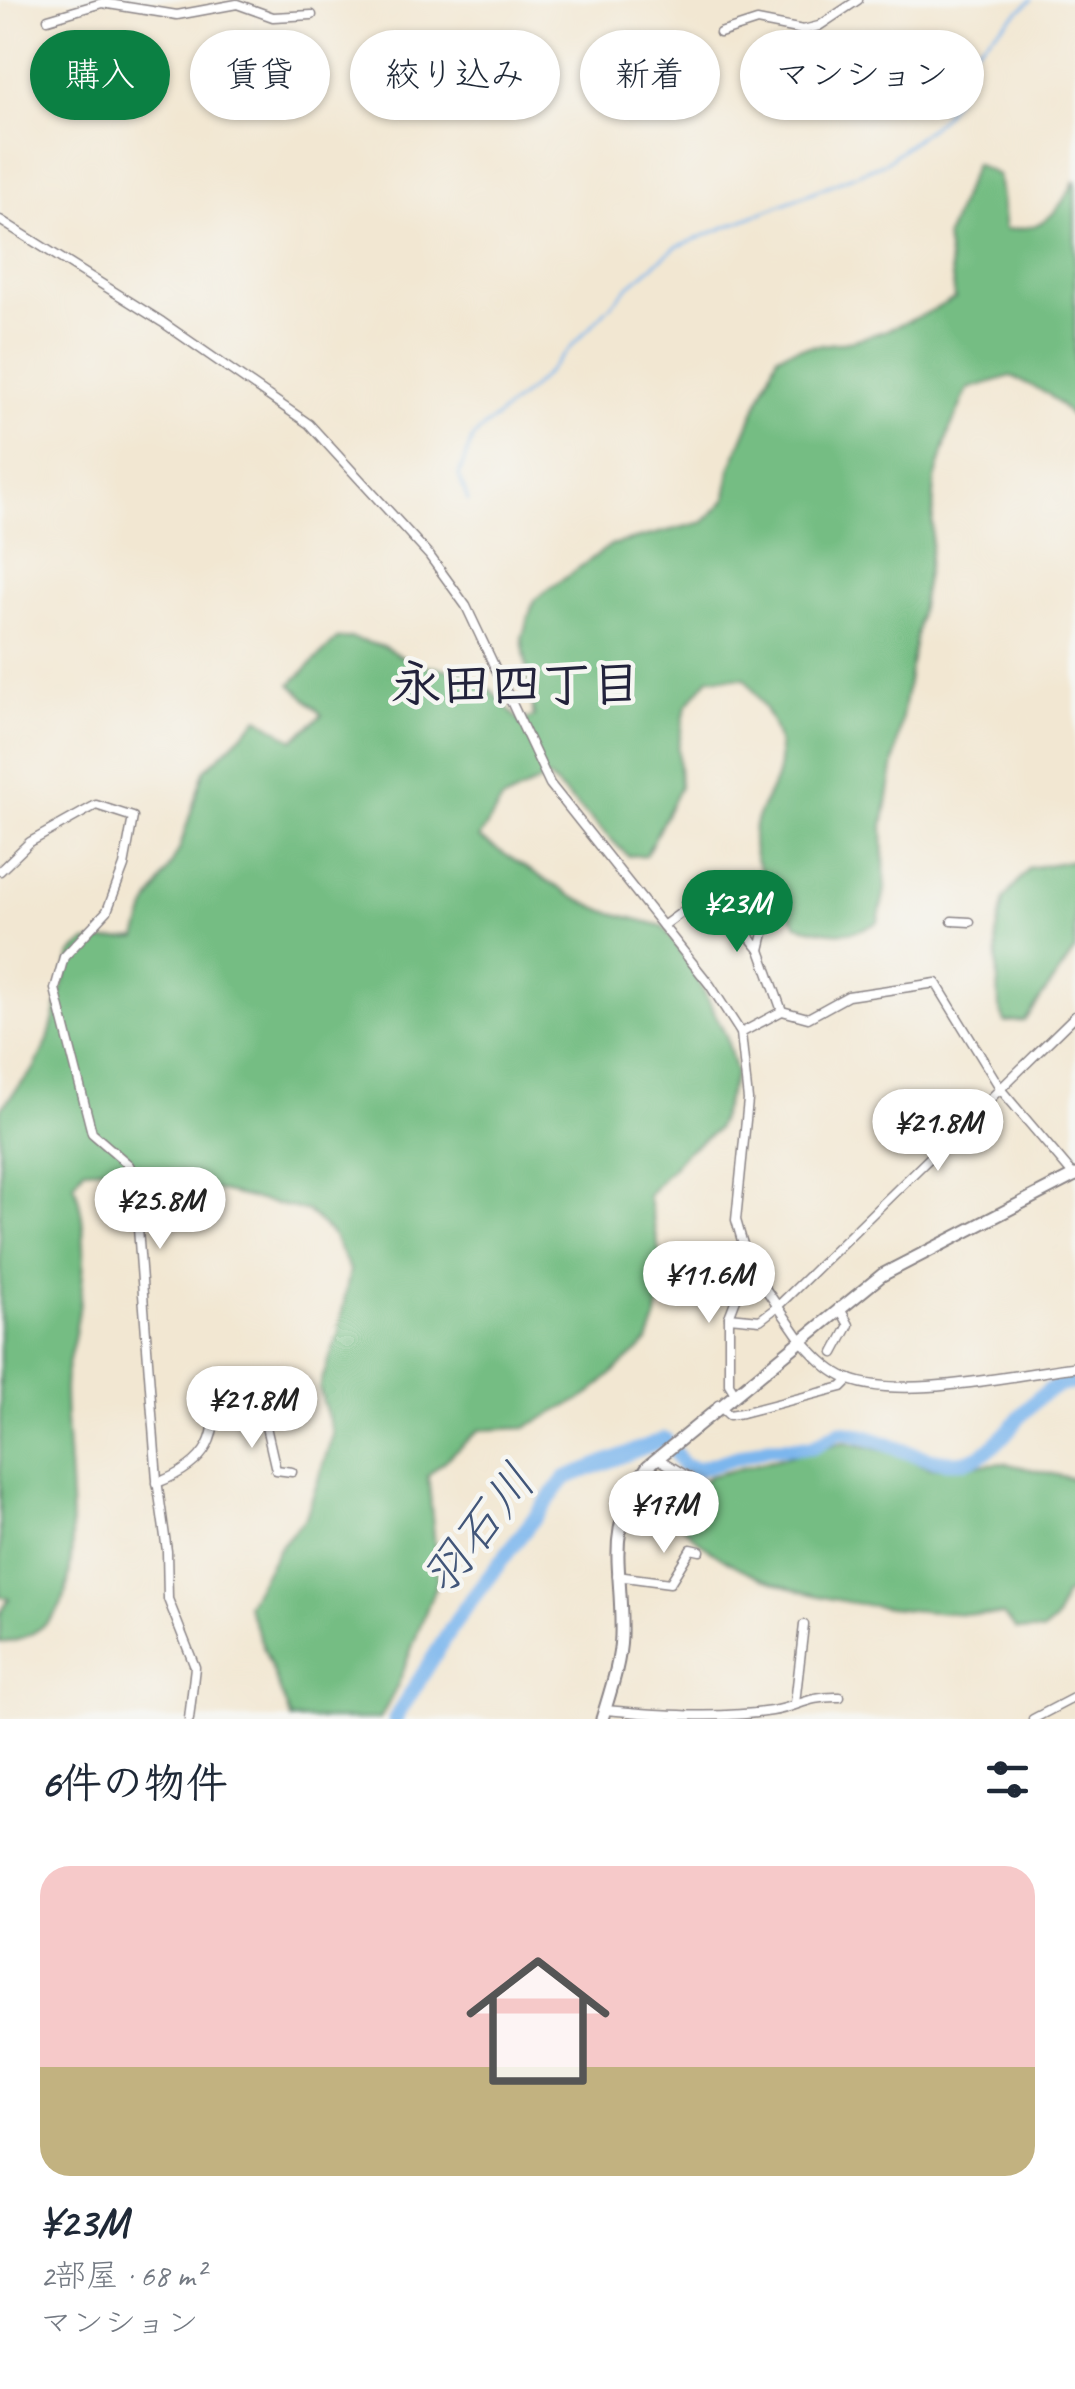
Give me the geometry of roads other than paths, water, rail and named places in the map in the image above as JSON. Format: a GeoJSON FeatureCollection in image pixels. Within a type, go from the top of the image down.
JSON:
{"type":"FeatureCollection","features":[{"type":"Feature","properties":{"kind":"highway"},"geometry":{"type":"LineString","coordinates":[[604,1715],[621,1641],[615,1558],[623,1511],[628,1496],[658,1458],[718,1405],[882,1275],[1075,1176]]}},
{"type":"Feature","properties":{"kind":"street"},"geometry":{"type":"LineString","coordinates":[[720,33],[757,21],[803,30],[819,26],[858,0]]}},
{"type":"Feature","properties":{"kind":"street"},"geometry":{"type":"LineString","coordinates":[[48,19],[102,3],[177,15],[237,4],[273,17],[312,16]]}},
{"type":"Feature","properties":{"kind":"street"},"geometry":{"type":"LineString","coordinates":[[0,220],[162,322],[309,424],[428,555],[466,606],[541,770],[710,985],[741,1034],[748,1100],[735,1203],[749,1265],[801,1340],[820,1360],[850,1380],[902,1388],[1075,1367]]}},
{"type":"Feature","properties":{"kind":"street"},"geometry":{"type":"LineString","coordinates":[[0,870],[30,842],[96,805],[133,817],[124,866],[107,911],[64,957],[54,988],[92,1132],[129,1165],[134,1175],[157,1484],[168,1551],[168,1599],[195,1667],[189,1719]]}},
{"type":"Feature","properties":{"kind":"street"},"geometry":{"type":"LineString","coordinates":[[663,926],[722,883]]}},
{"type":"Feature","properties":{"kind":"street"},"geometry":{"type":"LineString","coordinates":[[711,890],[760,950],[782,1011]]}},
{"type":"Feature","properties":{"kind":"street"},"geometry":{"type":"LineString","coordinates":[[952,920],[970,922]]}},
{"type":"Feature","properties":{"kind":"street"},"geometry":{"type":"LineString","coordinates":[[760,950],[764,933]]}},
{"type":"Feature","properties":{"kind":"street"},"geometry":{"type":"LineString","coordinates":[[741,1034],[782,1011],[808,1018],[848,996],[936,983],[1000,1088],[1075,1176]]}},
{"type":"Feature","properties":{"kind":"street"},"geometry":{"type":"LineString","coordinates":[[728,1317],[760,1320],[777,1307],[1075,1016]]}},
{"type":"Feature","properties":{"kind":"street"},"geometry":{"type":"LineString","coordinates":[[734,1392],[729,1384],[728,1317],[749,1265]]}},
{"type":"Feature","properties":{"kind":"street"},"geometry":{"type":"LineString","coordinates":[[834,1353],[849,1324],[839,1307]]}},
{"type":"Feature","properties":{"kind":"street"},"geometry":{"type":"LineString","coordinates":[[718,1405],[728,1416],[842,1388],[850,1380]]}},
{"type":"Feature","properties":{"kind":"street"},"geometry":{"type":"LineString","coordinates":[[157,1484],[189,1468],[205,1454],[216,1416],[214,1387],[249,1414],[264,1418],[276,1470],[292,1472]]}},
{"type":"Feature","properties":{"kind":"street"},"geometry":{"type":"LineString","coordinates":[[658,1458],[690,1478]]}},
{"type":"Feature","properties":{"kind":"street"},"geometry":{"type":"LineString","coordinates":[[617,1576],[670,1583],[692,1550],[700,1550]]}},
{"type":"Feature","properties":{"kind":"street"},"geometry":{"type":"LineString","coordinates":[[795,1703],[804,1625]]}},
{"type":"Feature","properties":{"kind":"street"},"geometry":{"type":"LineString","coordinates":[[604,1715],[749,1714],[812,1696],[840,1697]]}},
{"type":"Feature","properties":{"kind":"street"},"geometry":{"type":"LineString","coordinates":[[1033,1719],[1075,1697]]}},
{"type":"Feature","properties":{"kind":"waterway"},"geometry":{"type":"LineString","coordinates":[[468,501],[459,475],[473,437],[533,387],[631,284],[676,247],[885,163],[942,118],[958,93],[966,57],[1032,0]]}},
{"type":"Feature","properties":{"kind":"waterway","name":"羽石川"},"geometry":{"type":"LineString","coordinates":[[676,1454],[683,1466],[698,1469],[768,1448],[812,1447],[840,1432],[925,1458],[954,1462],[973,1459],[989,1450],[1041,1396],[1075,1383]]}},
{"type":"Feature","properties":{"kind":"waterway","name":"羽石川"},"geometry":{"type":"LineString","coordinates":[[395,1719],[461,1613],[565,1478],[665,1439]]}},
{"type":"Feature","properties":{"kind":"district","name":"永田四丁目"},"geometry":{"type":"Point","coordinates":[516,684]}}]}
